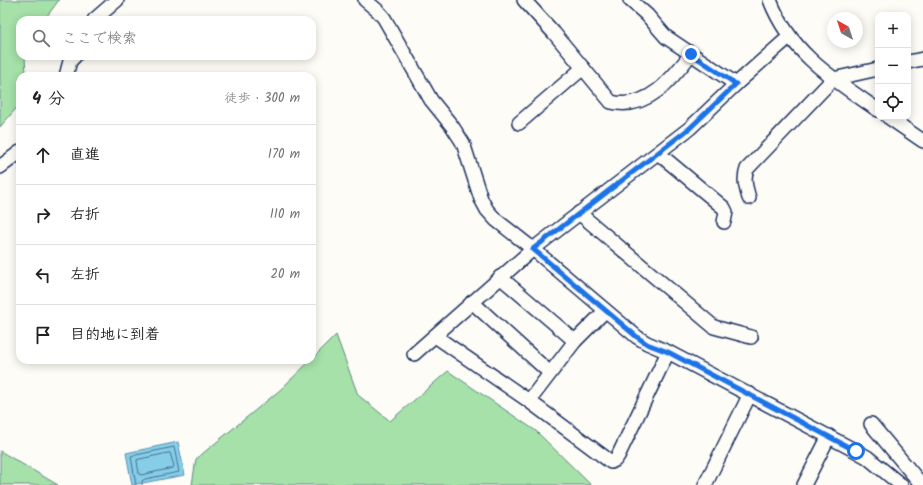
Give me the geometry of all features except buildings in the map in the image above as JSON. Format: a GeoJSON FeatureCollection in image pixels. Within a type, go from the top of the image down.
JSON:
{"type":"FeatureCollection","features":[{"type":"Feature","properties":{"kind":"street"},"geometry":{"type":"LineString","coordinates":[[98,16],[116,0]]}},
{"type":"Feature","properties":{"kind":"street"},"geometry":{"type":"LineString","coordinates":[[365,0],[384,18],[430,100],[452,126],[463,143],[481,199],[487,210],[496,220],[647,344],[668,352],[750,394],[867,457],[901,485]]}},
{"type":"Feature","properties":{"kind":"street"},"geometry":{"type":"LineString","coordinates":[[524,0],[554,33],[611,102],[627,104],[657,92],[670,81],[691,54]]}},
{"type":"Feature","properties":{"kind":"street"},"geometry":{"type":"LineString","coordinates":[[630,0],[647,15],[666,37],[736,84]]}},
{"type":"Feature","properties":{"kind":"street"},"geometry":{"type":"LineString","coordinates":[[770,0],[780,23],[801,51],[833,79],[875,108]]}},
{"type":"Feature","properties":{"kind":"street"},"geometry":{"type":"LineString","coordinates":[[414,354],[533,249],[690,128],[736,84],[789,37]]}},
{"type":"Feature","properties":{"kind":"street"},"geometry":{"type":"LineString","coordinates":[[911,61],[923,59]]}},
{"type":"Feature","properties":{"kind":"street"},"geometry":{"type":"LineString","coordinates":[[67,72],[71,60]]}},
{"type":"Feature","properties":{"kind":"street"},"geometry":{"type":"LineString","coordinates":[[519,123],[583,68]]}},
{"type":"Feature","properties":{"kind":"street"},"geometry":{"type":"LineString","coordinates":[[749,198],[744,182],[747,169],[833,79],[875,70]]}},
{"type":"Feature","properties":{"kind":"street"},"geometry":{"type":"LineString","coordinates":[[892,120],[923,141]]}},
{"type":"Feature","properties":{"kind":"street"},"geometry":{"type":"LineString","coordinates":[[658,153],[724,208],[726,212],[724,222]]}},
{"type":"Feature","properties":{"kind":"street"},"geometry":{"type":"LineString","coordinates":[[0,167],[16,155]]}},
{"type":"Feature","properties":{"kind":"street"},"geometry":{"type":"LineString","coordinates":[[578,213],[714,327],[750,337]]}},
{"type":"Feature","properties":{"kind":"street"},"geometry":{"type":"LineString","coordinates":[[500,277],[576,341]]}},
{"type":"Feature","properties":{"kind":"street"},"geometry":{"type":"LineString","coordinates":[[472,302],[550,372]]}},
{"type":"Feature","properties":{"kind":"street"},"geometry":{"type":"LineString","coordinates":[[529,401],[550,372],[576,341],[605,311]]}},
{"type":"Feature","properties":{"kind":"street"},"geometry":{"type":"LineString","coordinates":[[435,336],[529,401],[611,462],[618,456],[668,352]]}},
{"type":"Feature","properties":{"kind":"street"},"geometry":{"type":"LineString","coordinates":[[705,485],[750,394]]}},
{"type":"Feature","properties":{"kind":"street"},"geometry":{"type":"LineString","coordinates":[[871,424],[922,485]]}},
{"type":"Feature","properties":{"kind":"street"},"geometry":{"type":"LineString","coordinates":[[804,485],[829,436]]}},
{"type":"Feature","properties":{"kind":"green space"},"geometry":{"type":"Polygon","coordinates":[[[0,0],[59,0],[47,16],[16,16],[16,60],[25,60],[26,72],[16,72],[16,109],[0,127],[0,0]]]}},
{"type":"Feature","properties":{"kind":"green space"},"geometry":{"type":"Polygon","coordinates":[[[336,335],[358,395],[390,421],[448,371],[536,431],[591,485],[192,485],[196,459],[280,390],[307,364],[316,364],[316,355],[336,335]]]}},
{"type":"Feature","properties":{"kind":"green space"},"geometry":{"type":"Polygon","coordinates":[[[0,451],[58,485],[0,485],[0,451]]]}},
{"type":"Feature","properties":{"kind":"water"},"geometry":{"type":"Polygon","coordinates":[[[178,442],[185,475],[132,485],[126,453],[178,442]]]}},
{"type":"Feature","properties":{"kind":"route"},"geometry":{"type":"LineString","coordinates":[[691,54],[736,84],[690,128],[533,249],[605,311],[647,344],[668,352],[856,451]]}}]}
